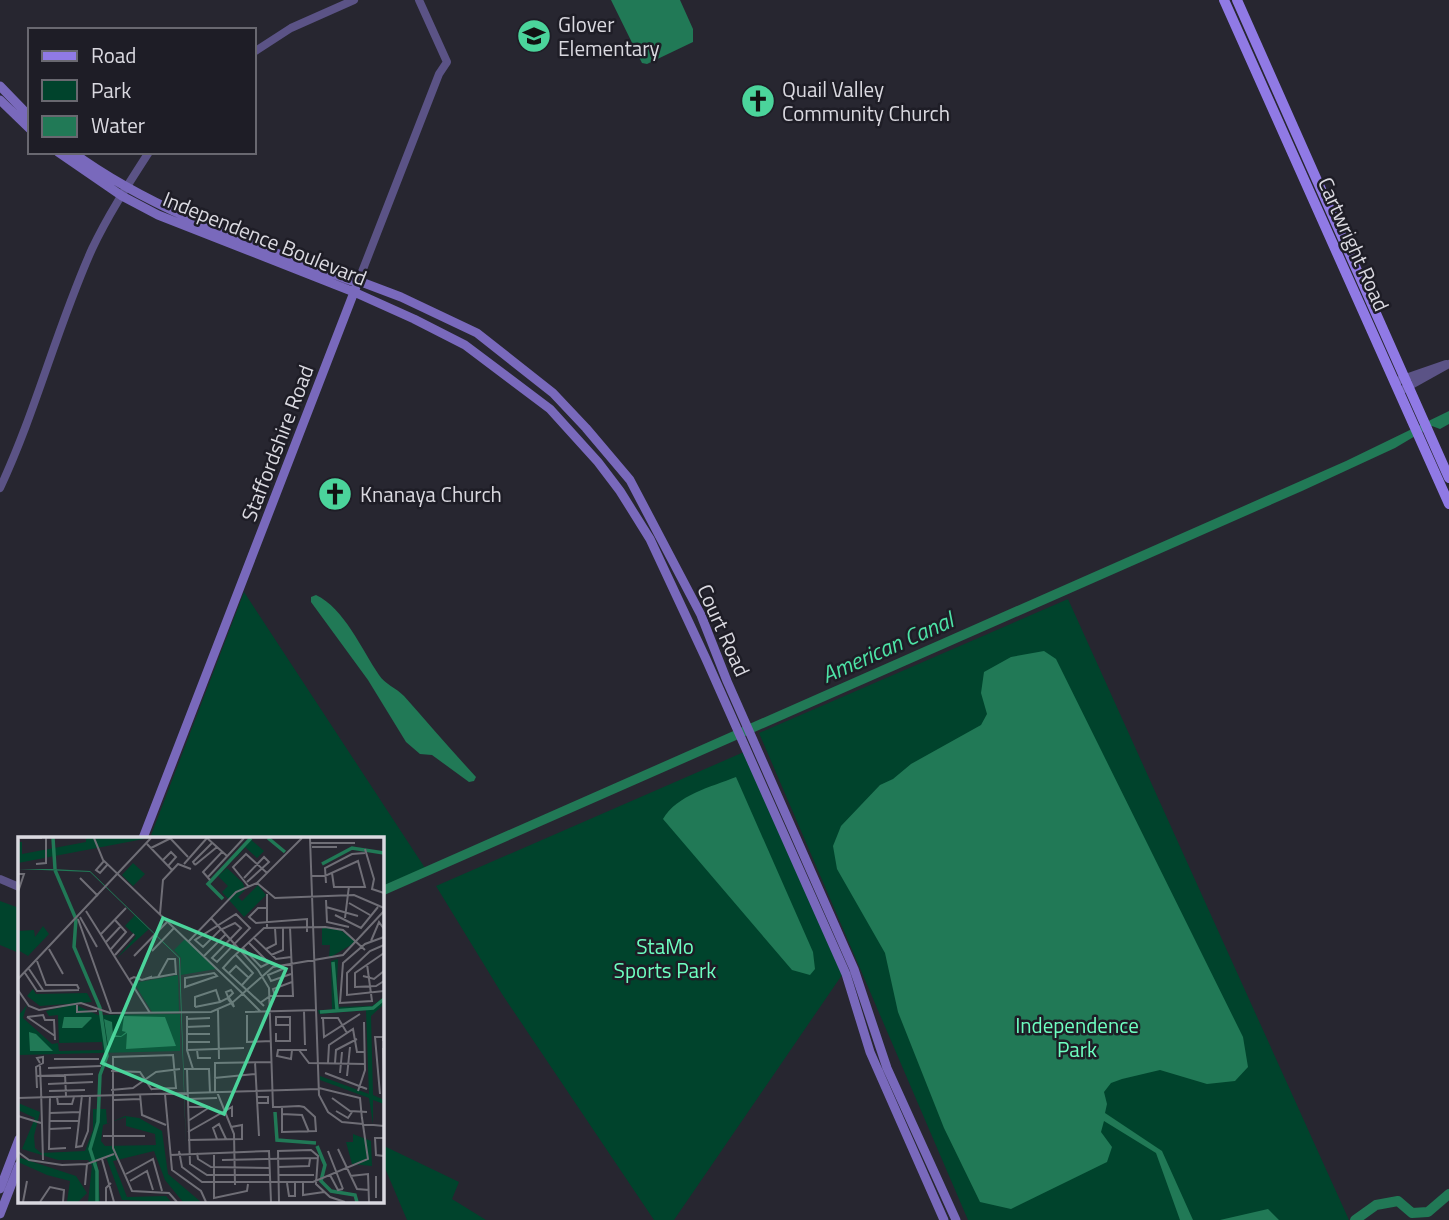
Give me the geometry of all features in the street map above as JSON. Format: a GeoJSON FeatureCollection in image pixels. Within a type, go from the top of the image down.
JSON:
{"type":"FeatureCollection","features":[{"type":"Feature","properties":{"kind":"main road","name":"Cartwright Road"},"geometry":{"type":"LineString","coordinates":[[1224,0],[1363,297]]}},
{"type":"Feature","properties":{"kind":"main road","name":"Cartwright Road"},"geometry":{"type":"LineString","coordinates":[[1237,0],[1401,385],[1411,421],[1449,504]]}},
{"type":"Feature","properties":{"kind":"main road"},"geometry":{"type":"LineString","coordinates":[[0,86],[28,115]]}},
{"type":"Feature","properties":{"kind":"main road"},"geometry":{"type":"LineString","coordinates":[[0,100],[28,126]]}},
{"type":"Feature","properties":{"kind":"main road","name":"Independence Boulevard"},"geometry":{"type":"LineString","coordinates":[[61,154],[123,192],[354,292],[465,345]]}},
{"type":"Feature","properties":{"kind":"main road","name":"Independence Boulevard"},"geometry":{"type":"LineString","coordinates":[[75,154],[123,192]]}},
{"type":"Feature","properties":{"kind":"main road","name":"Independence Boulevard"},"geometry":{"type":"LineString","coordinates":[[218,234],[401,297],[477,334]]}},
{"type":"Feature","properties":{"kind":"main road","name":"Staffordshire Road"},"geometry":{"type":"LineString","coordinates":[[143,837],[358,282]]}},
{"type":"Feature","properties":{"kind":"main road","name":"Court Road"},"geometry":{"type":"LineString","coordinates":[[477,334],[553,393],[630,480],[701,615],[745,722],[748,741],[854,969],[858,995]]}},
{"type":"Feature","properties":{"kind":"main road","name":"Court Road"},"geometry":{"type":"LineString","coordinates":[[465,345],[545,405],[577,437],[620,491],[650,540],[736,728],[748,741]]}},
{"type":"Feature","properties":{"kind":"main road","name":"Cartwright Road"},"geometry":{"type":"LineString","coordinates":[[1401,385],[1421,416],[1449,478]]}},
{"type":"Feature","properties":{"kind":"main road"},"geometry":{"type":"LineString","coordinates":[[577,437],[586,428]]}},
{"type":"Feature","properties":{"kind":"main road"},"geometry":{"type":"LineString","coordinates":[[858,995],[870,1052],[943,1220]]}},
{"type":"Feature","properties":{"kind":"main road"},"geometry":{"type":"LineString","coordinates":[[858,995],[887,1068],[956,1220]]}},
{"type":"Feature","properties":{"kind":"main road"},"geometry":{"type":"LineString","coordinates":[[0,1189],[18,1142]]}},
{"type":"Feature","properties":{"kind":"main road"},"geometry":{"type":"LineString","coordinates":[[0,1214],[18,1167]]}},
{"type":"Feature","properties":{"kind":"street"},"geometry":{"type":"LineString","coordinates":[[256,51],[291,28],[354,0]]}},
{"type":"Feature","properties":{"kind":"street","name":"Staffordshire Road"},"geometry":{"type":"LineString","coordinates":[[358,282],[439,74],[447,62],[419,0]]}},
{"type":"Feature","properties":{"kind":"street"},"geometry":{"type":"LineString","coordinates":[[0,488],[92,250],[123,192],[148,154]]}},
{"type":"Feature","properties":{"kind":"street"},"geometry":{"type":"LineString","coordinates":[[1401,385],[1449,364]]}},
{"type":"Feature","properties":{"kind":"street"},"geometry":{"type":"LineString","coordinates":[[0,879],[18,887]]}},
{"type":"Feature","properties":{"kind":"green space"},"geometry":{"type":"Polygon","coordinates":[[[244,592],[425,868],[383,886],[383,837],[150,837],[244,592]]]}},
{"type":"Feature","properties":{"kind":"green space","name":"Independence Park"},"geometry":{"type":"Polygon","coordinates":[[[1068,599],[1349,1220],[968,1220],[759,733],[1068,599]]]}},
{"type":"Feature","properties":{"kind":"green space","name":"StaMo Sports Park"},"geometry":{"type":"Polygon","coordinates":[[[744,752],[842,975],[674,1220],[654,1220],[502,994],[436,886],[744,752]]]}},
{"type":"Feature","properties":{"kind":"green space"},"geometry":{"type":"Polygon","coordinates":[[[0,901],[18,908],[18,953],[0,945],[0,901]]]}},
{"type":"Feature","properties":{"kind":"green space"},"geometry":{"type":"Polygon","coordinates":[[[383,1145],[459,1182],[452,1199],[486,1220],[407,1220],[383,1163],[383,1145]]]}},
{"type":"Feature","properties":{"kind":"water"},"geometry":{"type":"Polygon","coordinates":[[[611,0],[680,0],[693,29],[693,42],[647,64],[642,63],[611,0]]]}},
{"type":"Feature","properties":{"kind":"water","name":"American Canal"},"geometry":{"type":"Polygon","coordinates":[[[1449,411],[1449,424],[1440,429],[1432,426],[1395,448],[1302,491],[383,896],[383,886],[1346,461],[1449,411]]]}},
{"type":"Feature","properties":{"kind":"water"},"geometry":{"type":"Polygon","coordinates":[[[316,595],[344,619],[381,678],[404,696],[476,777],[474,781],[469,782],[432,755],[420,754],[406,742],[368,680],[311,602],[311,597],[316,595]]]}},
{"type":"Feature","properties":{"kind":"water","name":"Independence Park"},"geometry":{"type":"Polygon","coordinates":[[[1044,651],[1056,659],[1243,1037],[1248,1067],[1235,1081],[1207,1084],[1160,1070],[1111,1083],[1104,1092],[1107,1104],[1105,1113],[1162,1151],[1193,1220],[1180,1220],[1156,1153],[1104,1121],[1101,1132],[1112,1147],[1107,1162],[1011,1209],[980,1202],[944,1128],[898,1012],[885,953],[837,869],[833,846],[841,826],[880,785],[893,779],[911,764],[981,725],[987,714],[981,693],[984,672],[1011,657],[1044,651]]]}},
{"type":"Feature","properties":{"kind":"water"},"geometry":{"type":"Polygon","coordinates":[[[736,777],[813,952],[815,969],[810,975],[792,970],[663,819],[686,798],[736,777]]]}},
{"type":"Feature","properties":{"kind":"water"},"geometry":{"type":"Polygon","coordinates":[[[1268,1209],[1279,1220],[1220,1220],[1268,1209]]]}},
{"type":"Feature","properties":{"kind":"waterway"},"geometry":{"type":"LineString","coordinates":[[1355,1220],[1376,1205],[1398,1201],[1412,1213],[1428,1212],[1449,1194]]}},
{"type":"Feature","properties":{"kind":"place","name":"Glover Elementary"},"geometry":{"type":"Point","coordinates":[534,36]}},
{"type":"Feature","properties":{"kind":"place","name":"Quail Valley Community Church"},"geometry":{"type":"Point","coordinates":[758,101]}},
{"type":"Feature","properties":{"kind":"place","name":"Knanaya Church"},"geometry":{"type":"Point","coordinates":[335,494]}}]}
